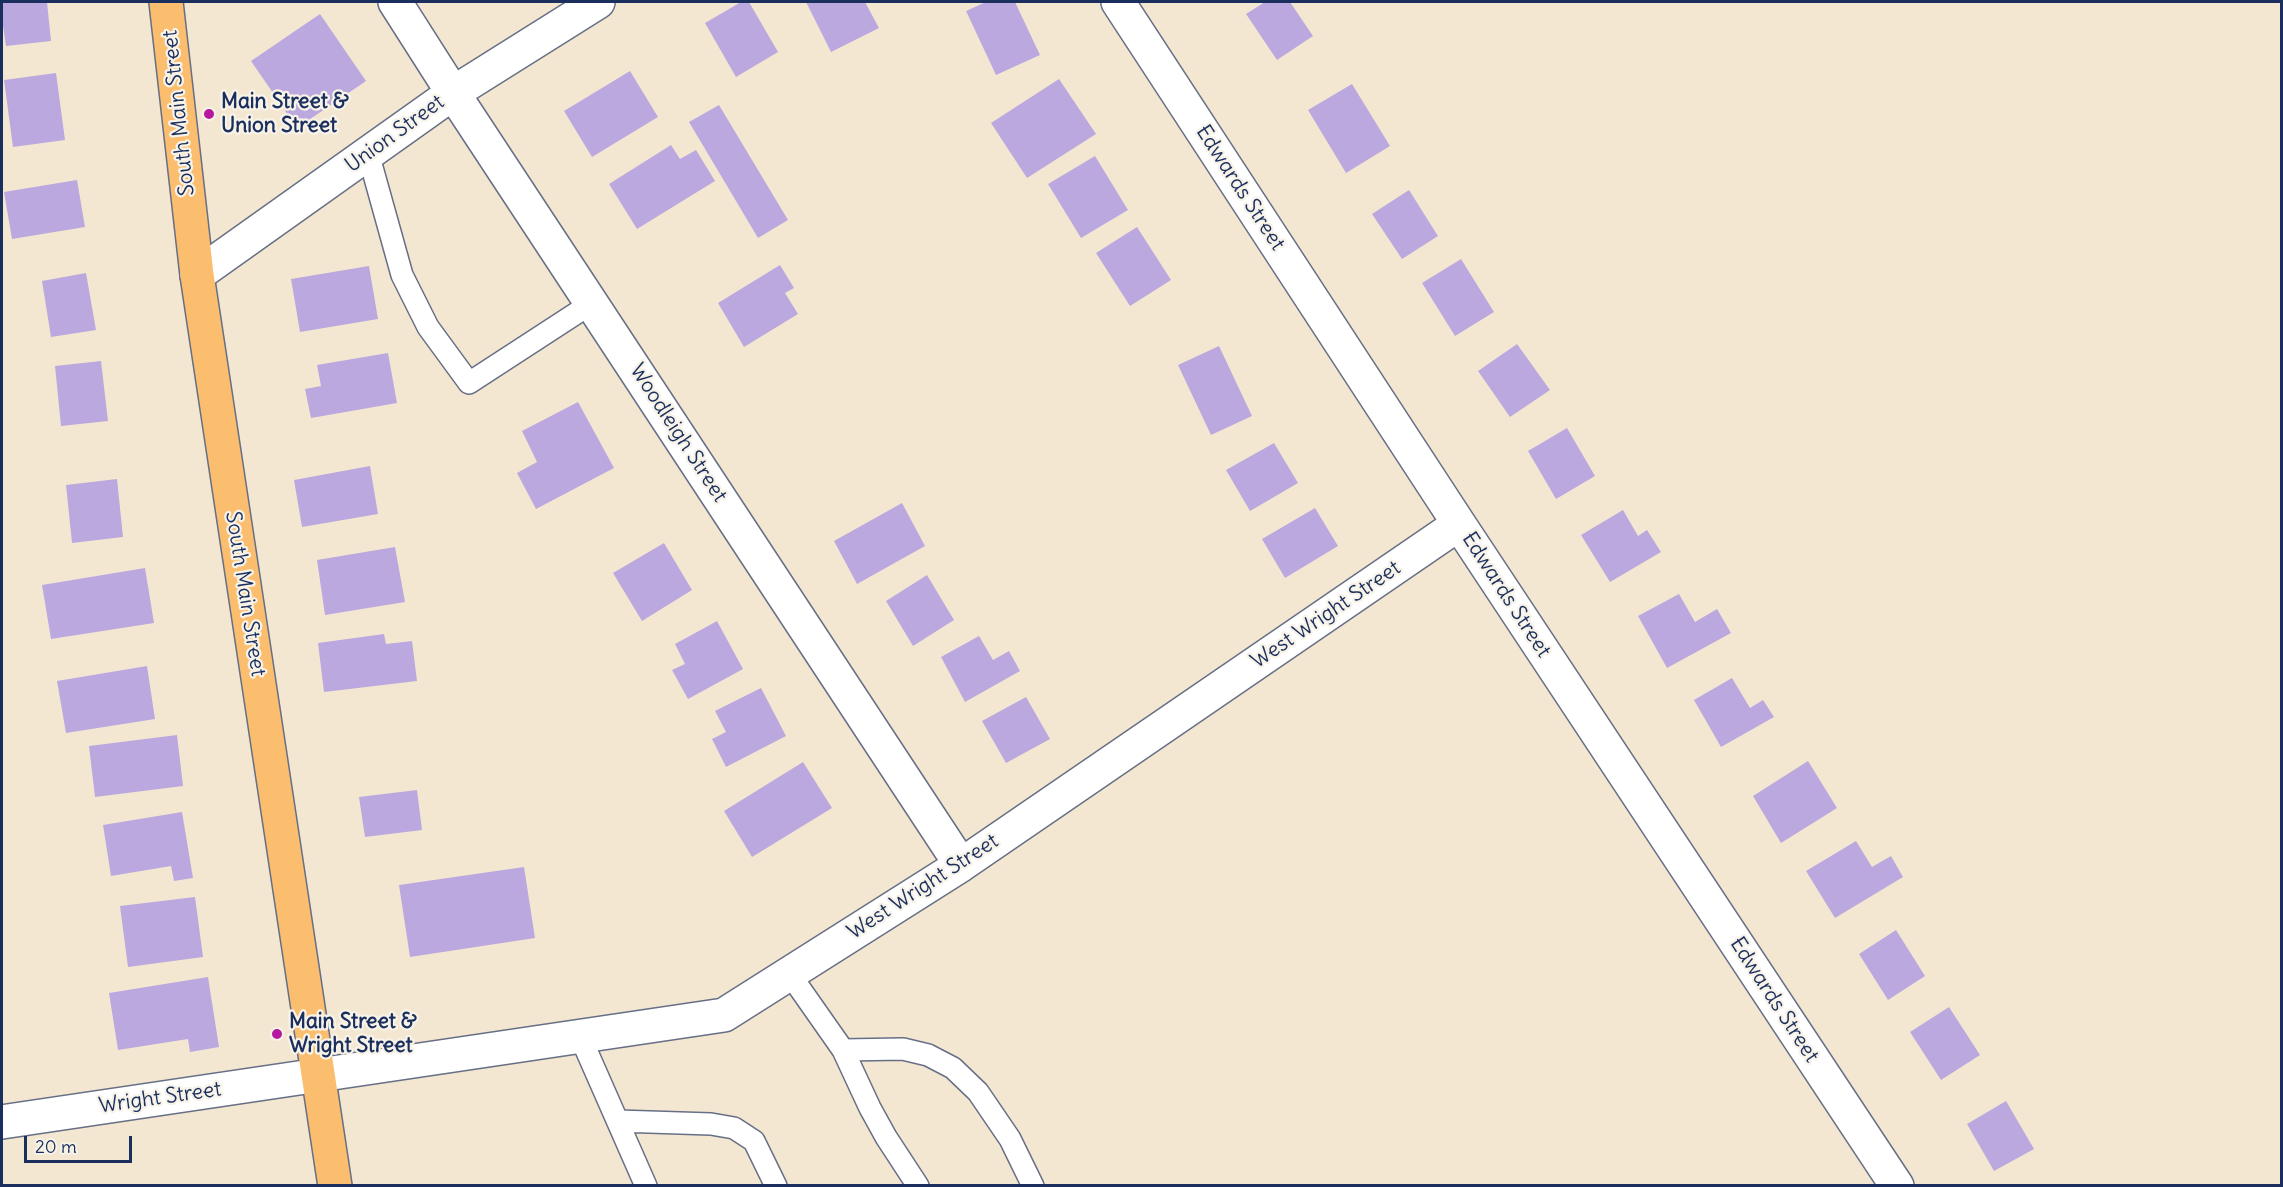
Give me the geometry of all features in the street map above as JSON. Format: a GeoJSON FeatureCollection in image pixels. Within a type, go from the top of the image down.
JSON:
{"type":"FeatureCollection","features":[{"type":"Feature","properties":{"kind":"main road","name":"South Main Street"},"geometry":{"type":"LineString","coordinates":[[166,2],[197,275],[335,1185]]}},
{"type":"Feature","properties":{"kind":"street","name":"Woodleigh Street"},"geometry":{"type":"LineString","coordinates":[[395,2],[960,865]]}},
{"type":"Feature","properties":{"kind":"street","name":"Union Street"},"geometry":{"type":"LineString","coordinates":[[197,275],[453,93],[598,2]]}},
{"type":"Feature","properties":{"kind":"street","name":"Edwards Street"},"geometry":{"type":"LineString","coordinates":[[1118,2],[1459,524],[1897,1185]]}},
{"type":"Feature","properties":{"kind":"street","name":"West Wright Street"},"geometry":{"type":"LineString","coordinates":[[318,1075],[724,1015],[960,865],[1459,524]]}},
{"type":"Feature","properties":{"kind":"street","name":"Wright Street"},"geometry":{"type":"LineString","coordinates":[[2,1122],[318,1075]]}},
{"type":"Feature","properties":{"kind":"lane"},"geometry":{"type":"LineString","coordinates":[[368,153],[402,275],[428,327],[469,383],[592,303]]}},
{"type":"Feature","properties":{"kind":"lane"},"geometry":{"type":"LineString","coordinates":[[789,973],[843,1050],[886,1137],[918,1185]]}},
{"type":"Feature","properties":{"kind":"lane"},"geometry":{"type":"LineString","coordinates":[[580,1036],[646,1185]]}},
{"type":"Feature","properties":{"kind":"lane"},"geometry":{"type":"LineString","coordinates":[[843,1050],[903,1048],[928,1055],[953,1068],[978,1092],[1010,1139],[1033,1185]]}},
{"type":"Feature","properties":{"kind":"lane"},"geometry":{"type":"LineString","coordinates":[[618,1121],[711,1124],[734,1128],[754,1141],[776,1185]]}},
{"type":"Feature","properties":{"kind":"building"},"geometry":{"type":"Polygon","coordinates":[[[2,2],[47,2],[51,41],[6,46],[2,26],[2,2]]]}},
{"type":"Feature","properties":{"kind":"building"},"geometry":{"type":"Polygon","coordinates":[[[741,2],[749,2],[778,52],[736,77],[705,23],[741,2]]]}},
{"type":"Feature","properties":{"kind":"building"},"geometry":{"type":"Polygon","coordinates":[[[806,2],[865,2],[879,28],[831,52],[806,2]]]}},
{"type":"Feature","properties":{"kind":"building"},"geometry":{"type":"Polygon","coordinates":[[[986,2],[1015,2],[1040,55],[996,75],[966,11],[986,2]]]}},
{"type":"Feature","properties":{"kind":"building"},"geometry":{"type":"Polygon","coordinates":[[[1265,2],[1290,2],[1313,36],[1277,60],[1246,14],[1265,2]]]}},
{"type":"Feature","properties":{"kind":"building"},"geometry":{"type":"Polygon","coordinates":[[[320,14],[366,81],[297,128],[251,61],[320,14]]]}},
{"type":"Feature","properties":{"kind":"building"},"geometry":{"type":"Polygon","coordinates":[[[630,71],[658,117],[592,157],[564,111],[630,71]]]}},
{"type":"Feature","properties":{"kind":"building"},"geometry":{"type":"Polygon","coordinates":[[[56,73],[65,140],[13,147],[4,80],[56,73]]]}},
{"type":"Feature","properties":{"kind":"building"},"geometry":{"type":"Polygon","coordinates":[[[1059,79],[1096,134],[1027,178],[991,123],[1059,79]]]}},
{"type":"Feature","properties":{"kind":"building"},"geometry":{"type":"Polygon","coordinates":[[[1352,84],[1390,146],[1346,173],[1308,110],[1352,84]]]}},
{"type":"Feature","properties":{"kind":"building"},"geometry":{"type":"Polygon","coordinates":[[[719,105],[788,220],[758,238],[689,122],[719,105]]]}},
{"type":"Feature","properties":{"kind":"building"},"geometry":{"type":"Polygon","coordinates":[[[671,145],[680,159],[696,150],[715,181],[637,229],[609,184],[671,145]]]}},
{"type":"Feature","properties":{"kind":"building"},"geometry":{"type":"Polygon","coordinates":[[[1095,156],[1128,210],[1081,238],[1048,184],[1095,156]]]}},
{"type":"Feature","properties":{"kind":"building"},"geometry":{"type":"Polygon","coordinates":[[[77,180],[85,227],[12,239],[4,192],[77,180]]]}},
{"type":"Feature","properties":{"kind":"building"},"geometry":{"type":"Polygon","coordinates":[[[1409,190],[1438,236],[1402,259],[1372,214],[1409,190]]]}},
{"type":"Feature","properties":{"kind":"building"},"geometry":{"type":"Polygon","coordinates":[[[1137,227],[1171,280],[1130,306],[1096,253],[1137,227]]]}},
{"type":"Feature","properties":{"kind":"building"},"geometry":{"type":"Polygon","coordinates":[[[1461,259],[1494,312],[1455,336],[1422,283],[1461,259]]]}},
{"type":"Feature","properties":{"kind":"building"},"geometry":{"type":"Polygon","coordinates":[[[780,265],[794,288],[785,293],[798,314],[744,347],[718,303],[780,265]]]}},
{"type":"Feature","properties":{"kind":"building"},"geometry":{"type":"Polygon","coordinates":[[[369,266],[378,319],[300,332],[291,279],[369,266]]]}},
{"type":"Feature","properties":{"kind":"building"},"geometry":{"type":"Polygon","coordinates":[[[86,273],[96,330],[51,337],[42,281],[86,273]]]}},
{"type":"Feature","properties":{"kind":"building"},"geometry":{"type":"Polygon","coordinates":[[[1517,344],[1550,390],[1510,417],[1478,371],[1517,344]]]}},
{"type":"Feature","properties":{"kind":"building"},"geometry":{"type":"Polygon","coordinates":[[[1219,346],[1252,416],[1211,435],[1178,365],[1219,346]]]}},
{"type":"Feature","properties":{"kind":"building"},"geometry":{"type":"Polygon","coordinates":[[[388,353],[397,403],[311,418],[305,389],[321,386],[317,365],[388,353]]]}},
{"type":"Feature","properties":{"kind":"building"},"geometry":{"type":"Polygon","coordinates":[[[101,361],[108,421],[61,426],[55,366],[101,361]]]}},
{"type":"Feature","properties":{"kind":"building"},"geometry":{"type":"Polygon","coordinates":[[[578,402],[614,468],[536,509],[517,473],[537,462],[522,431],[578,402]]]}},
{"type":"Feature","properties":{"kind":"building"},"geometry":{"type":"Polygon","coordinates":[[[1567,428],[1595,476],[1556,499],[1528,451],[1567,428]]]}},
{"type":"Feature","properties":{"kind":"building"},"geometry":{"type":"Polygon","coordinates":[[[1274,443],[1298,483],[1250,511],[1226,470],[1274,443]]]}},
{"type":"Feature","properties":{"kind":"building"},"geometry":{"type":"Polygon","coordinates":[[[370,466],[378,514],[302,527],[294,480],[370,466]]]}},
{"type":"Feature","properties":{"kind":"building"},"geometry":{"type":"Polygon","coordinates":[[[117,479],[123,537],[72,543],[66,485],[117,479]]]}},
{"type":"Feature","properties":{"kind":"building"},"geometry":{"type":"Polygon","coordinates":[[[902,503],[925,546],[857,584],[834,541],[902,503]]]}},
{"type":"Feature","properties":{"kind":"building"},"geometry":{"type":"Polygon","coordinates":[[[1315,508],[1338,546],[1285,578],[1262,539],[1315,508]]]}},
{"type":"Feature","properties":{"kind":"building"},"geometry":{"type":"Polygon","coordinates":[[[1623,510],[1638,536],[1647,530],[1661,552],[1610,582],[1581,535],[1623,510]]]}},
{"type":"Feature","properties":{"kind":"building"},"geometry":{"type":"Polygon","coordinates":[[[664,543],[692,590],[642,621],[613,573],[664,543]]]}},
{"type":"Feature","properties":{"kind":"building"},"geometry":{"type":"Polygon","coordinates":[[[395,547],[405,602],[325,615],[317,560],[395,547]]]}},
{"type":"Feature","properties":{"kind":"building"},"geometry":{"type":"Polygon","coordinates":[[[145,568],[154,623],[51,639],[42,585],[145,568]]]}},
{"type":"Feature","properties":{"kind":"building"},"geometry":{"type":"Polygon","coordinates":[[[927,575],[954,620],[913,646],[886,601],[927,575]]]}},
{"type":"Feature","properties":{"kind":"building"},"geometry":{"type":"Polygon","coordinates":[[[1679,594],[1695,622],[1717,609],[1731,633],[1667,668],[1638,616],[1679,594]]]}},
{"type":"Feature","properties":{"kind":"building"},"geometry":{"type":"Polygon","coordinates":[[[717,621],[743,669],[688,699],[672,670],[685,664],[675,644],[717,621]]]}},
{"type":"Feature","properties":{"kind":"building"},"geometry":{"type":"Polygon","coordinates":[[[384,634],[386,644],[412,641],[417,681],[324,692],[318,643],[384,634]]]}},
{"type":"Feature","properties":{"kind":"building"},"geometry":{"type":"Polygon","coordinates":[[[979,636],[993,660],[1009,651],[1020,671],[965,702],[941,657],[979,636]]]}},
{"type":"Feature","properties":{"kind":"building"},"geometry":{"type":"Polygon","coordinates":[[[147,666],[155,719],[66,733],[57,681],[147,666]]]}},
{"type":"Feature","properties":{"kind":"building"},"geometry":{"type":"Polygon","coordinates":[[[1732,678],[1750,708],[1763,700],[1774,717],[1721,747],[1694,700],[1732,678]]]}},
{"type":"Feature","properties":{"kind":"building"},"geometry":{"type":"Polygon","coordinates":[[[761,688],[786,736],[726,767],[712,739],[726,732],[715,711],[761,688]]]}},
{"type":"Feature","properties":{"kind":"building"},"geometry":{"type":"Polygon","coordinates":[[[1026,697],[1050,739],[1006,763],[982,721],[1026,697]]]}},
{"type":"Feature","properties":{"kind":"building"},"geometry":{"type":"Polygon","coordinates":[[[177,735],[183,786],[95,797],[89,746],[177,735]]]}},
{"type":"Feature","properties":{"kind":"building"},"geometry":{"type":"Polygon","coordinates":[[[1808,761],[1837,808],[1781,843],[1753,796],[1808,761]]]}},
{"type":"Feature","properties":{"kind":"building"},"geometry":{"type":"Polygon","coordinates":[[[803,762],[832,808],[752,857],[724,811],[803,762]]]}},
{"type":"Feature","properties":{"kind":"building"},"geometry":{"type":"Polygon","coordinates":[[[417,790],[422,830],[365,837],[359,797],[417,790]]]}},
{"type":"Feature","properties":{"kind":"building"},"geometry":{"type":"Polygon","coordinates":[[[182,812],[193,878],[174,881],[171,866],[111,876],[103,825],[182,812]]]}},
{"type":"Feature","properties":{"kind":"building"},"geometry":{"type":"Polygon","coordinates":[[[1856,841],[1872,867],[1891,856],[1903,877],[1835,918],[1806,871],[1856,841]]]}},
{"type":"Feature","properties":{"kind":"building"},"geometry":{"type":"Polygon","coordinates":[[[524,867],[535,938],[410,957],[399,885],[524,867]]]}},
{"type":"Feature","properties":{"kind":"building"},"geometry":{"type":"Polygon","coordinates":[[[195,897],[203,957],[128,967],[120,906],[195,897]]]}},
{"type":"Feature","properties":{"kind":"building"},"geometry":{"type":"Polygon","coordinates":[[[1896,930],[1925,976],[1888,1000],[1859,954],[1896,930]]]}},
{"type":"Feature","properties":{"kind":"building"},"geometry":{"type":"Polygon","coordinates":[[[208,977],[219,1047],[190,1052],[188,1039],[118,1050],[109,993],[208,977]]]}},
{"type":"Feature","properties":{"kind":"building"},"geometry":{"type":"Polygon","coordinates":[[[1949,1007],[1980,1055],[1941,1080],[1910,1032],[1949,1007]]]}},
{"type":"Feature","properties":{"kind":"building"},"geometry":{"type":"Polygon","coordinates":[[[2006,1101],[2034,1149],[1994,1171],[1967,1124],[2006,1101]]]}},
{"type":"Feature","properties":{"kind":"place","name":"Main Street & Union Street"},"geometry":{"type":"Point","coordinates":[209,114]}},
{"type":"Feature","properties":{"kind":"place","name":"Main Street & Wright Street"},"geometry":{"type":"Point","coordinates":[277,1034]}}]}
